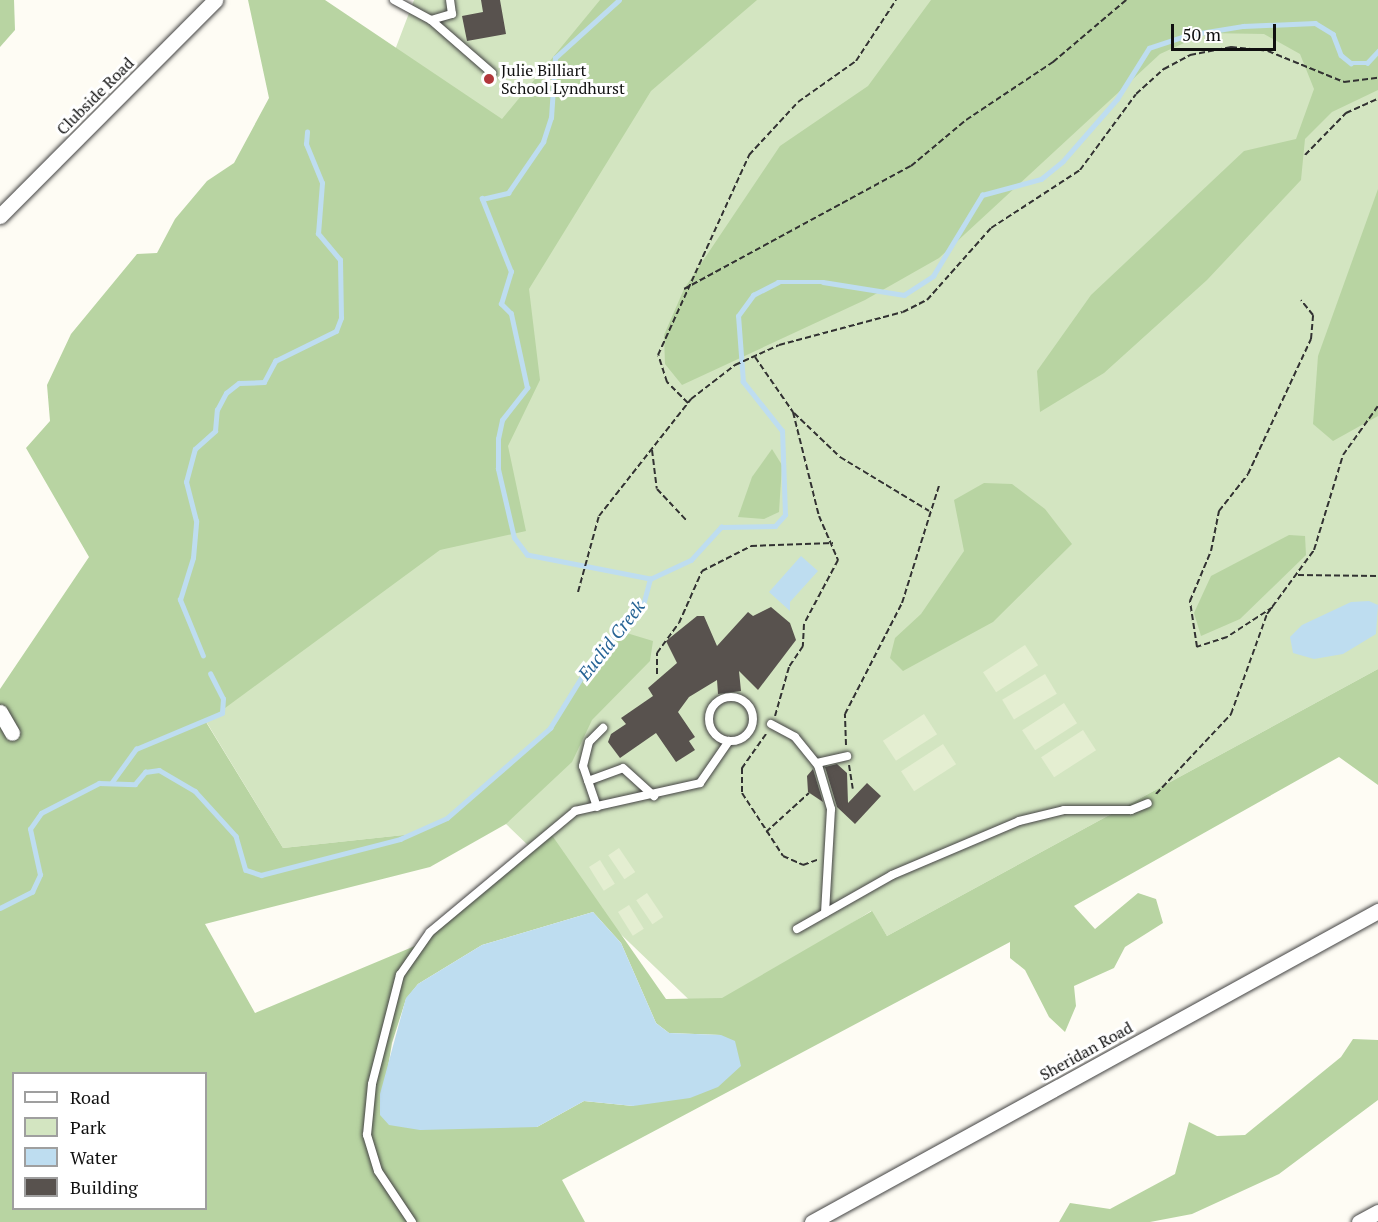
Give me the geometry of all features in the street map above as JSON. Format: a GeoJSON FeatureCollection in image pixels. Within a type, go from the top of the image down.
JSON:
{"type":"FeatureCollection","features":[{"type":"Feature","properties":{"kind":"street","name":"Clubside Road"},"geometry":{"type":"LineString","coordinates":[[0,216],[208,3]]}},
{"type":"Feature","properties":{"kind":"street"},"geometry":{"type":"LineString","coordinates":[[0,712],[12,733]]}},
{"type":"Feature","properties":{"kind":"street","name":"Sheridan Road"},"geometry":{"type":"LineString","coordinates":[[812,1222],[1378,911]]}},
{"type":"Feature","properties":{"kind":"street"},"geometry":{"type":"LineString","coordinates":[[1359,1222],[1378,1212]]}},
{"type":"Feature","properties":{"kind":"lane"},"geometry":{"type":"LineString","coordinates":[[394,0],[431,20],[492,73]]}},
{"type":"Feature","properties":{"kind":"lane"},"geometry":{"type":"LineString","coordinates":[[431,20],[452,14],[450,0]]}},
{"type":"Feature","properties":{"kind":"lane"},"geometry":{"type":"LineString","coordinates":[[412,1222],[378,1171],[367,1135],[372,1084],[400,975],[430,932],[533,842],[575,812],[654,796],[700,783],[729,741],[748,735],[754,721],[750,707],[732,696],[713,706],[709,720],[714,734],[729,741]]}},
{"type":"Feature","properties":{"kind":"lane"},"geometry":{"type":"LineString","coordinates":[[771,724],[795,737],[817,763],[831,808],[825,913]]}},
{"type":"Feature","properties":{"kind":"lane"},"geometry":{"type":"LineString","coordinates":[[597,807],[588,781],[584,752],[603,728]]}},
{"type":"Feature","properties":{"kind":"lane"},"geometry":{"type":"LineString","coordinates":[[817,763],[847,756]]}},
{"type":"Feature","properties":{"kind":"lane"},"geometry":{"type":"LineString","coordinates":[[588,781],[623,768],[654,796]]}},
{"type":"Feature","properties":{"kind":"lane"},"geometry":{"type":"LineString","coordinates":[[797,929],[892,875],[1019,821],[1043,813],[1131,810],[1148,803]]}},
{"type":"Feature","properties":{"kind":"path"},"geometry":{"type":"LineString","coordinates":[[688,403],[667,381],[658,355],[684,289],[749,155],[798,102],[856,61],[882,30],[896,0]]}},
{"type":"Feature","properties":{"kind":"path"},"geometry":{"type":"LineString","coordinates":[[684,289],[911,166],[966,120],[1053,62],[1126,0]]}},
{"type":"Feature","properties":{"kind":"path"},"geometry":{"type":"LineString","coordinates":[[578,592],[589,543],[599,516],[688,403],[735,365],[754,356],[927,300],[991,228],[1080,170],[1136,94],[1178,60],[1213,49],[1251,48],[1344,82],[1378,78]]}},
{"type":"Feature","properties":{"kind":"path"},"geometry":{"type":"LineString","coordinates":[[1305,155],[1346,114],[1378,99]]}},
{"type":"Feature","properties":{"kind":"path"},"geometry":{"type":"LineString","coordinates":[[1273,607],[1227,637],[1197,647],[1190,601],[1211,551],[1219,510],[1248,474],[1311,339],[1312,315],[1300,300]]}},
{"type":"Feature","properties":{"kind":"path"},"geometry":{"type":"LineString","coordinates":[[754,356],[793,411],[840,457],[929,511]]}},
{"type":"Feature","properties":{"kind":"path"},"geometry":{"type":"LineString","coordinates":[[1148,803],[1231,714],[1273,607],[1314,550],[1343,455],[1378,406]]}},
{"type":"Feature","properties":{"kind":"path"},"geometry":{"type":"LineString","coordinates":[[793,411],[819,516],[833,543],[837,568],[818,591],[815,611],[804,624],[803,646],[789,667],[771,724],[742,768],[739,784],[766,832],[792,862],[811,863],[828,854]]}},
{"type":"Feature","properties":{"kind":"path"},"geometry":{"type":"LineString","coordinates":[[652,450],[657,489],[687,521]]}},
{"type":"Feature","properties":{"kind":"path"},"geometry":{"type":"LineString","coordinates":[[853,789],[847,756],[844,714],[902,603],[929,511],[939,486]]}},
{"type":"Feature","properties":{"kind":"path"},"geometry":{"type":"LineString","coordinates":[[657,674],[657,654],[680,623],[702,571],[752,546],[833,543]]}},
{"type":"Feature","properties":{"kind":"path"},"geometry":{"type":"LineString","coordinates":[[1298,575],[1378,576]]}},
{"type":"Feature","properties":{"kind":"path"},"geometry":{"type":"LineString","coordinates":[[766,832],[809,793]]}},
{"type":"Feature","properties":{"kind":"green space"},"geometry":{"type":"Polygon","coordinates":[[[0,0],[14,0],[15,30],[0,47],[0,0]]]}},
{"type":"Feature","properties":{"kind":"green space"},"geometry":{"type":"Polygon","coordinates":[[[248,0],[325,0],[502,119],[600,0],[757,0],[651,91],[529,289],[540,380],[508,446],[526,531],[440,550],[206,722],[283,848],[413,834],[447,818],[550,728],[594,657],[620,631],[653,641],[650,661],[592,720],[572,762],[506,824],[430,867],[205,924],[255,1013],[422,943],[549,831],[666,999],[722,998],[872,911],[887,936],[1378,669],[1378,785],[1339,757],[1074,906],[1095,929],[1138,893],[1156,899],[1163,923],[1125,947],[1114,968],[1074,986],[1076,1006],[1065,1032],[1049,1017],[1025,970],[1010,958],[1010,942],[562,1180],[585,1222],[0,1222],[0,689],[89,557],[26,448],[50,421],[47,385],[71,334],[137,254],[157,253],[175,219],[207,181],[234,163],[269,98],[248,0]],[[593,912],[482,945],[418,984],[406,999],[392,1043],[380,1115],[537,1127],[584,1101],[633,1106],[721,1035],[669,1033],[656,1023],[621,943],[593,912]]]}},
{"type":"Feature","properties":{"kind":"green space"},"geometry":{"type":"Polygon","coordinates":[[[414,0],[1378,0],[1378,669],[887,936],[871,911],[706,1016],[506,824],[283,848],[165,654],[414,0]]]}},
{"type":"Feature","properties":{"kind":"green space"},"geometry":{"type":"Polygon","coordinates":[[[931,0],[1378,0],[1378,90],[1332,112],[1305,139],[1301,180],[1207,280],[1104,373],[1040,412],[1037,371],[1091,295],[1244,151],[1296,139],[1314,89],[1300,54],[1264,34],[1206,33],[1160,54],[939,258],[865,300],[682,385],[665,364],[664,335],[684,289],[780,146],[868,86],[931,0]]]}},
{"type":"Feature","properties":{"kind":"green space"},"geometry":{"type":"Polygon","coordinates":[[[1378,189],[1378,416],[1333,441],[1313,424],[1318,356],[1378,189]]]}},
{"type":"Feature","properties":{"kind":"green space"},"geometry":{"type":"Polygon","coordinates":[[[772,449],[782,465],[779,512],[764,519],[738,517],[752,477],[772,449]]]}},
{"type":"Feature","properties":{"kind":"green space"},"geometry":{"type":"Polygon","coordinates":[[[984,483],[1012,484],[1045,509],[1072,544],[993,622],[903,671],[890,658],[895,638],[921,614],[964,551],[954,500],[984,483]]]}},
{"type":"Feature","properties":{"kind":"green space"},"geometry":{"type":"Polygon","coordinates":[[[1289,535],[1305,536],[1306,555],[1240,619],[1201,636],[1194,613],[1211,576],[1289,535]]]}},
{"type":"Feature","properties":{"kind":"green space"},"geometry":{"type":"Polygon","coordinates":[[[1025,645],[1038,665],[996,692],[983,672],[1025,645]]]}},
{"type":"Feature","properties":{"kind":"green space"},"geometry":{"type":"Polygon","coordinates":[[[1045,674],[1057,694],[1014,719],[1002,700],[1045,674]]]}},
{"type":"Feature","properties":{"kind":"green space"},"geometry":{"type":"Polygon","coordinates":[[[1064,703],[1077,723],[1035,750],[1022,730],[1064,703]]]}},
{"type":"Feature","properties":{"kind":"green space"},"geometry":{"type":"Polygon","coordinates":[[[924,714],[937,734],[896,761],[883,741],[924,714]]]}},
{"type":"Feature","properties":{"kind":"green space"},"geometry":{"type":"Polygon","coordinates":[[[1083,730],[1096,750],[1054,777],[1041,757],[1083,730]]]}},
{"type":"Feature","properties":{"kind":"green space"},"geometry":{"type":"Polygon","coordinates":[[[943,744],[956,764],[914,791],[901,771],[943,744]]]}},
{"type":"Feature","properties":{"kind":"green space"},"geometry":{"type":"Polygon","coordinates":[[[619,848],[635,872],[624,879],[608,855],[619,848]]]}},
{"type":"Feature","properties":{"kind":"green space"},"geometry":{"type":"Polygon","coordinates":[[[600,860],[615,884],[604,891],[589,867],[600,860]]]}},
{"type":"Feature","properties":{"kind":"green space"},"geometry":{"type":"Polygon","coordinates":[[[647,893],[663,917],[652,924],[636,900],[647,893]]]}},
{"type":"Feature","properties":{"kind":"green space"},"geometry":{"type":"Polygon","coordinates":[[[629,905],[644,929],[633,936],[618,912],[629,905]]]}},
{"type":"Feature","properties":{"kind":"green space"},"geometry":{"type":"Polygon","coordinates":[[[1353,1039],[1378,1040],[1378,1100],[1279,1174],[1192,1214],[1150,1222],[1059,1222],[1070,1203],[1110,1209],[1175,1174],[1189,1122],[1217,1136],[1245,1135],[1341,1057],[1353,1039]]]}},
{"type":"Feature","properties":{"kind":"water"},"geometry":{"type":"Polygon","coordinates":[[[801,556],[818,571],[790,602],[790,611],[769,592],[801,556]]]}},
{"type":"Feature","properties":{"kind":"water"},"geometry":{"type":"Polygon","coordinates":[[[1369,601],[1378,605],[1376,634],[1343,654],[1314,659],[1293,653],[1290,637],[1302,625],[1351,602],[1369,601]]]}},
{"type":"Feature","properties":{"kind":"water"},"geometry":{"type":"Polygon","coordinates":[[[593,912],[621,943],[656,1023],[669,1033],[721,1035],[735,1041],[741,1066],[718,1087],[690,1098],[633,1106],[584,1101],[537,1127],[420,1130],[389,1125],[380,1115],[380,1094],[406,998],[418,984],[482,945],[593,912]]]}},
{"type":"Feature","properties":{"kind":"building"},"geometry":{"type":"Polygon","coordinates":[[[481,0],[500,0],[506,34],[467,41],[462,16],[483,12],[481,0]]]}},
{"type":"Feature","properties":{"kind":"building"},"geometry":{"type":"Polygon","coordinates":[[[771,607],[790,623],[796,640],[758,690],[739,671],[741,691],[718,694],[717,680],[689,697],[678,712],[695,737],[689,741],[695,750],[676,762],[656,733],[620,758],[608,742],[611,734],[626,724],[621,718],[653,696],[648,688],[677,663],[666,641],[697,616],[704,616],[717,646],[748,612],[753,616],[771,607]]]}},
{"type":"Feature","properties":{"kind":"building"},"geometry":{"type":"Polygon","coordinates":[[[837,764],[847,773],[848,803],[867,783],[881,796],[855,824],[837,807],[825,767],[837,764]]]}},
{"type":"Feature","properties":{"kind":"building"},"geometry":{"type":"Polygon","coordinates":[[[813,769],[823,802],[808,792],[807,776],[813,769]]]}},
{"type":"Feature","properties":{"kind":"waterway","name":"Euclid Creek"},"geometry":{"type":"LineString","coordinates":[[0,908],[32,892],[40,875],[30,829],[41,813],[99,783],[135,784],[145,772],[159,770],[195,791],[236,836],[246,870],[261,875],[400,839],[447,818],[550,728],[594,657],[643,605],[650,579],[527,555],[514,538],[498,469],[498,439],[502,420],[527,388],[511,314],[501,304],[511,272],[482,199],[508,193],[543,142],[551,118],[555,58],[619,0]]}},
{"type":"Feature","properties":{"kind":"waterway"},"geometry":{"type":"LineString","coordinates":[[650,579],[691,560],[721,527],[775,526],[785,515],[782,431],[743,382],[738,316],[753,295],[778,282],[823,282],[904,295],[933,276],[982,195],[1041,179],[1063,161],[1117,99],[1149,48],[1188,35],[1243,26],[1315,23],[1333,34],[1341,55],[1351,63],[1367,63],[1378,51]]}},
{"type":"Feature","properties":{"kind":"waterway"},"geometry":{"type":"LineString","coordinates":[[203,656],[180,600],[193,558],[196,521],[186,482],[195,449],[215,431],[217,410],[226,393],[239,383],[264,382],[275,361],[336,331],[341,318],[340,260],[318,234],[322,183],[306,144],[307,132]]}},
{"type":"Feature","properties":{"kind":"waterway"},"geometry":{"type":"LineString","coordinates":[[112,782],[136,749],[222,713],[223,699],[210,674]]}},
{"type":"Feature","properties":{"kind":"place","name":"Julie Billiart School Lyndhurst"},"geometry":{"type":"Point","coordinates":[489,79]}}]}
